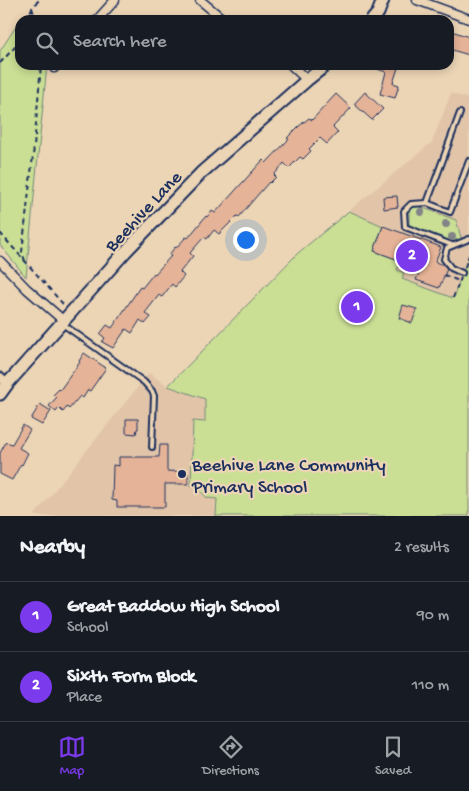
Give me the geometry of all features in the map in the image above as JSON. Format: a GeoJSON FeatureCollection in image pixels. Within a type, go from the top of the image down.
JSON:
{"type":"FeatureCollection","features":[{"type":"Feature","properties":{"kind":"main road"},"geometry":{"type":"LineString","coordinates":[[376,15],[383,0]]}},
{"type":"Feature","properties":{"kind":"main road","name":"Beehive Lane"},"geometry":{"type":"LineString","coordinates":[[0,394],[4,380],[66,319],[125,252],[201,173],[320,70]]}},
{"type":"Feature","properties":{"kind":"street"},"geometry":{"type":"LineString","coordinates":[[102,15],[115,0]]}},
{"type":"Feature","properties":{"kind":"street"},"geometry":{"type":"LineString","coordinates":[[200,0],[218,15]]}},
{"type":"Feature","properties":{"kind":"street"},"geometry":{"type":"LineString","coordinates":[[417,0],[469,20]]}},
{"type":"Feature","properties":{"kind":"street"},"geometry":{"type":"LineString","coordinates":[[296,70],[307,80]]}},
{"type":"Feature","properties":{"kind":"street"},"geometry":{"type":"LineString","coordinates":[[0,261],[27,289],[66,319]]}},
{"type":"Feature","properties":{"kind":"lane"},"geometry":{"type":"LineString","coordinates":[[426,203],[460,113]]}},
{"type":"Feature","properties":{"kind":"lane"},"geometry":{"type":"LineString","coordinates":[[452,245],[405,227],[404,211],[411,204],[426,203],[450,212],[469,160]]}},
{"type":"Feature","properties":{"kind":"lane"},"geometry":{"type":"LineString","coordinates":[[462,274],[451,268],[444,259],[447,248],[469,239]]}},
{"type":"Feature","properties":{"kind":"lane"},"geometry":{"type":"LineString","coordinates":[[66,319],[150,387],[154,396],[152,447]]}},
{"type":"Feature","properties":{"kind":"path"},"geometry":{"type":"LineString","coordinates":[[29,15],[39,0]]}},
{"type":"Feature","properties":{"kind":"path"},"geometry":{"type":"LineString","coordinates":[[32,8],[34,15]]}},
{"type":"Feature","properties":{"kind":"path"},"geometry":{"type":"LineString","coordinates":[[0,62],[15,47]]}},
{"type":"Feature","properties":{"kind":"path"},"geometry":{"type":"LineString","coordinates":[[25,261],[22,252],[41,70]]}},
{"type":"Feature","properties":{"kind":"path"},"geometry":{"type":"LineString","coordinates":[[0,232],[25,261],[66,319]]}},
{"type":"Feature","properties":{"kind":"path"},"geometry":{"type":"LineString","coordinates":[[444,275],[460,281]]}},
{"type":"Feature","properties":{"kind":"shaded area"},"geometry":{"type":"Polygon","coordinates":[[[451,93],[469,99],[469,516],[34,516],[149,373],[168,386],[298,253],[432,142],[451,93]]]}},
{"type":"Feature","properties":{"kind":"green space"},"geometry":{"type":"Polygon","coordinates":[[[15,28],[15,70],[47,70],[26,277],[0,245],[0,51],[15,28]]]}},
{"type":"Feature","properties":{"kind":"green space"},"geometry":{"type":"Polygon","coordinates":[[[418,206],[456,220],[462,241],[452,245],[409,229],[409,209],[418,206]]]}},
{"type":"Feature","properties":{"kind":"green space"},"geometry":{"type":"Polygon","coordinates":[[[349,211],[383,226],[374,251],[401,261],[397,270],[404,273],[402,279],[453,298],[469,255],[469,516],[216,516],[217,499],[207,498],[196,486],[191,486],[193,421],[205,422],[205,399],[168,386],[298,253],[349,211]]]}},
{"type":"Feature","properties":{"kind":"building"},"geometry":{"type":"Polygon","coordinates":[[[454,32],[469,37],[469,55],[454,51],[454,32]]]}},
{"type":"Feature","properties":{"kind":"building"},"geometry":{"type":"Polygon","coordinates":[[[380,70],[397,70],[393,83],[399,85],[395,98],[380,94],[386,72],[380,70]]]}},
{"type":"Feature","properties":{"kind":"building"},"geometry":{"type":"Polygon","coordinates":[[[365,92],[383,109],[372,120],[354,104],[365,92]]]}},
{"type":"Feature","properties":{"kind":"building"},"geometry":{"type":"Polygon","coordinates":[[[336,94],[351,108],[333,127],[338,132],[327,144],[320,138],[309,149],[311,151],[303,159],[300,157],[289,168],[284,163],[274,175],[276,177],[269,182],[239,217],[237,216],[219,234],[214,230],[207,239],[204,237],[190,253],[193,256],[180,272],[184,276],[175,287],[172,284],[162,297],[159,295],[145,313],[151,317],[145,324],[140,320],[132,333],[126,329],[113,348],[102,342],[105,338],[100,334],[107,325],[112,328],[140,287],[142,288],[171,256],[169,255],[175,247],[186,237],[188,238],[206,216],[212,211],[215,213],[263,160],[266,163],[298,127],[309,118],[312,120],[336,94]]]}},
{"type":"Feature","properties":{"kind":"building"},"geometry":{"type":"Polygon","coordinates":[[[397,196],[398,207],[384,209],[383,197],[397,196]]]}},
{"type":"Feature","properties":{"kind":"building"},"geometry":{"type":"Polygon","coordinates":[[[383,226],[441,247],[435,262],[444,265],[447,269],[439,288],[416,280],[421,268],[374,251],[383,226]]]}},
{"type":"Feature","properties":{"kind":"building"},"geometry":{"type":"Polygon","coordinates":[[[403,305],[417,309],[412,323],[399,318],[403,305]]]}},
{"type":"Feature","properties":{"kind":"building"},"geometry":{"type":"Polygon","coordinates":[[[84,353],[106,368],[83,398],[80,396],[69,409],[67,407],[63,412],[59,408],[56,412],[49,406],[56,398],[53,395],[60,390],[80,362],[84,353]]]}},
{"type":"Feature","properties":{"kind":"building"},"geometry":{"type":"Polygon","coordinates":[[[40,404],[51,411],[42,425],[31,419],[40,404]]]}},
{"type":"Feature","properties":{"kind":"building"},"geometry":{"type":"Polygon","coordinates":[[[126,419],[138,419],[136,434],[126,433],[126,419]]]}},
{"type":"Feature","properties":{"kind":"building"},"geometry":{"type":"Polygon","coordinates":[[[23,425],[30,430],[19,448],[28,453],[12,480],[0,474],[0,453],[6,442],[12,444],[23,425]]]}},
{"type":"Feature","properties":{"kind":"building"},"geometry":{"type":"Polygon","coordinates":[[[160,445],[167,445],[167,471],[188,472],[188,484],[165,484],[165,507],[117,507],[117,501],[112,500],[113,465],[119,466],[119,457],[159,457],[160,445]]]}},
{"type":"Feature","properties":{"kind":"place","name":"Sixth Form Block"},"geometry":{"type":"Point","coordinates":[412,256]}},
{"type":"Feature","properties":{"kind":"place","name":"Great Baddow High School"},"geometry":{"type":"Point","coordinates":[357,307]}},
{"type":"Feature","properties":{"kind":"place","name":"Beehive Lane Community Primary School"},"geometry":{"type":"Point","coordinates":[182,474]}}]}
